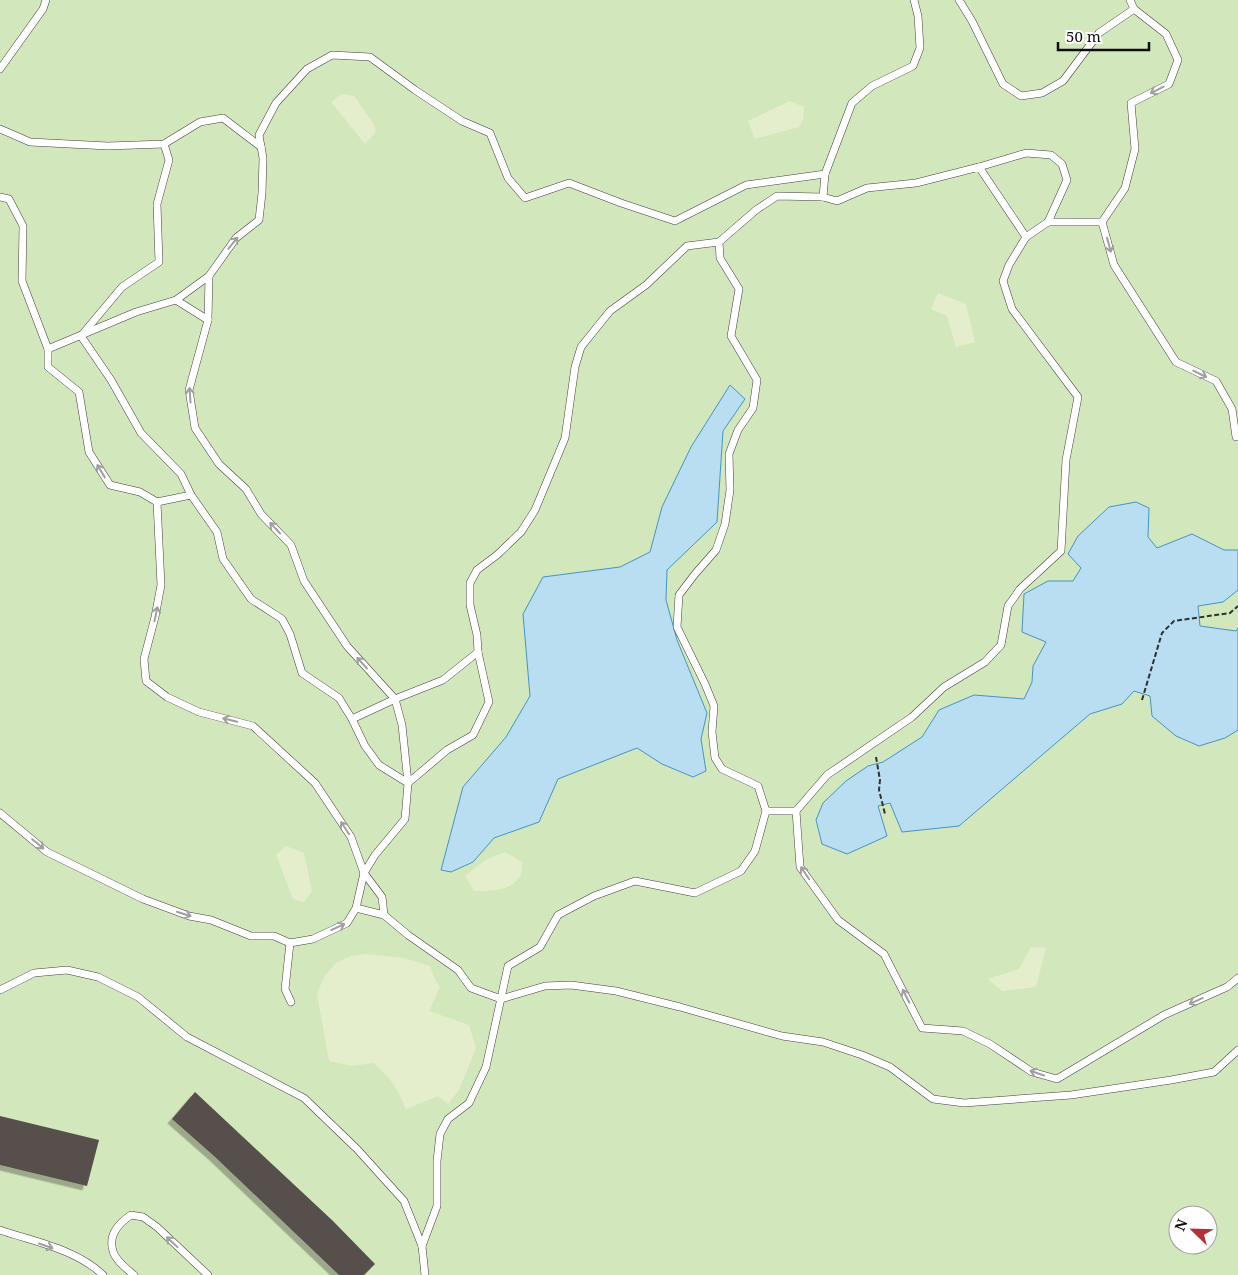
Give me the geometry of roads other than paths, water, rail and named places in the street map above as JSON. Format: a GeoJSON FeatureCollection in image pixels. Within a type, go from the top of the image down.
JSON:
{"type":"FeatureCollection","features":[{"type":"Feature","properties":{"kind":"lane"},"geometry":{"type":"LineString","coordinates":[[0,69],[43,9],[46,0]]}},
{"type":"Feature","properties":{"kind":"lane"},"geometry":{"type":"LineString","coordinates":[[823,198],[825,174],[852,103],[872,86],[913,66],[920,48],[918,16],[914,0]]}},
{"type":"Feature","properties":{"kind":"lane"},"geometry":{"type":"LineString","coordinates":[[959,0],[972,21],[1003,84],[1021,96],[1042,93],[1063,81],[1099,33],[1134,9]]}},
{"type":"Feature","properties":{"kind":"lane"},"geometry":{"type":"LineString","coordinates":[[1130,0],[1134,9],[1166,34],[1178,60],[1169,84],[1131,103],[1135,149],[1125,188],[1102,222],[1114,265],[1176,362],[1216,381],[1232,409],[1236,437],[1238,437]]}},
{"type":"Feature","properties":{"kind":"lane"},"geometry":{"type":"LineString","coordinates":[[48,349],[136,312],[176,300],[209,276],[236,238],[258,220],[262,193],[263,158],[259,135],[276,103],[307,69],[332,55],[370,57],[462,121],[490,133],[508,178],[525,198],[569,183],[621,203],[675,220],[746,185],[825,174]]}},
{"type":"Feature","properties":{"kind":"lane"},"geometry":{"type":"LineString","coordinates":[[0,129],[30,142],[108,146],[164,144],[200,122],[223,118],[261,147]]}},
{"type":"Feature","properties":{"kind":"lane"},"geometry":{"type":"LineString","coordinates":[[81,336],[122,287],[159,262],[157,204],[169,160],[164,144]]}},
{"type":"Feature","properties":{"kind":"lane"},"geometry":{"type":"LineString","coordinates":[[408,783],[447,750],[473,735],[489,702],[470,605],[470,583],[477,570],[497,555],[521,532],[535,510],[566,438],[575,367],[581,346],[610,311],[646,285],[687,246],[719,242],[756,210],[777,196],[823,198],[837,201],[867,188],[916,183],[1026,153],[1051,155],[1062,164],[1067,180],[1048,222]]}},
{"type":"Feature","properties":{"kind":"lane"},"geometry":{"type":"LineString","coordinates":[[979,167],[1026,236]]}},
{"type":"Feature","properties":{"kind":"lane"},"geometry":{"type":"LineString","coordinates":[[0,197],[9,199],[23,226],[22,281],[48,349],[48,366],[79,392],[89,452],[110,486],[140,492],[157,502],[191,495]]}},
{"type":"Feature","properties":{"kind":"lane"},"geometry":{"type":"LineString","coordinates":[[1102,222],[1048,222],[1026,236],[1009,265],[1003,281],[1012,309],[1078,397],[1066,460],[1061,551],[1020,589],[1008,606],[1001,645],[985,662],[944,687],[912,717],[827,775],[796,811],[800,867],[838,920],[884,954],[922,1028],[962,1031],[990,1044],[1032,1072],[1057,1079],[1164,1015],[1227,987],[1238,978]]}},
{"type":"Feature","properties":{"kind":"lane"},"geometry":{"type":"LineString","coordinates":[[422,1246],[437,1206],[437,1161],[440,1134],[448,1118],[469,1103],[486,1067],[508,966],[540,947],[558,915],[594,896],[635,881],[695,894],[741,870],[755,851],[766,811],[758,786],[722,769],[715,758],[712,732],[714,706],[706,684],[677,627],[679,596],[716,550],[725,524],[730,490],[729,454],[738,430],[752,408],[757,380],[731,336],[739,289],[720,258],[719,242]]}},
{"type":"Feature","properties":{"kind":"lane"},"geometry":{"type":"LineString","coordinates":[[0,813],[47,852],[143,899],[189,916],[211,920],[251,936],[274,936],[290,944],[313,939],[347,923],[356,908],[364,873],[375,855],[406,819],[408,783],[402,725],[395,699],[342,638],[304,581],[291,545],[261,514],[246,489],[220,464],[195,428],[189,390],[208,320],[209,276]]}},
{"type":"Feature","properties":{"kind":"lane"},"geometry":{"type":"LineString","coordinates":[[176,300],[208,320]]}},
{"type":"Feature","properties":{"kind":"lane"},"geometry":{"type":"LineString","coordinates":[[81,336],[111,380],[141,434],[181,474],[191,495],[217,532],[223,559],[251,599],[282,619],[290,634],[302,673],[339,698],[379,765],[408,783]]}},
{"type":"Feature","properties":{"kind":"lane"},"geometry":{"type":"LineString","coordinates":[[157,502],[161,585],[144,659],[146,681],[167,697],[199,712],[253,726],[315,783],[351,837],[364,873],[382,897],[384,916]]}},
{"type":"Feature","properties":{"kind":"lane"},"geometry":{"type":"LineString","coordinates":[[352,719],[395,699],[444,680],[478,652]]}},
{"type":"Feature","properties":{"kind":"lane"},"geometry":{"type":"LineString","coordinates":[[766,811],[796,811]]}},
{"type":"Feature","properties":{"kind":"lane"},"geometry":{"type":"LineString","coordinates":[[356,908],[384,916],[458,970],[471,988],[501,999],[545,986],[571,986],[616,991],[782,1036],[823,1042],[862,1055],[890,1067],[933,1099],[964,1103],[1071,1095],[1214,1072],[1238,1050]]}},
{"type":"Feature","properties":{"kind":"lane"},"geometry":{"type":"LineString","coordinates":[[290,944],[284,989],[291,1002]]}},
{"type":"Feature","properties":{"kind":"lane"},"geometry":{"type":"LineString","coordinates":[[0,990],[34,973],[67,970],[98,977],[138,997],[187,1037],[304,1098],[357,1149],[404,1201],[422,1246],[425,1275]]}},
{"type":"Feature","properties":{"kind":"lane"},"geometry":{"type":"LineString","coordinates":[[134,1275],[113,1252],[113,1236],[119,1224],[131,1216],[143,1217],[208,1275]]}},
{"type":"Feature","properties":{"kind":"lane"},"geometry":{"type":"LineString","coordinates":[[0,1230],[75,1255],[95,1267],[103,1275]]}},
{"type":"Feature","properties":{"kind":"water"},"geometry":{"type":"Polygon","coordinates":[[[730,385],[745,399],[723,431],[717,522],[667,570],[666,600],[677,640],[707,713],[701,739],[706,771],[693,777],[662,764],[637,748],[558,779],[539,822],[494,838],[473,862],[451,872],[441,870],[463,787],[506,737],[530,696],[523,614],[543,577],[620,567],[650,552],[662,507],[691,447],[730,385]]]}},
{"type":"Feature","properties":{"kind":"water"},"geometry":{"type":"Polygon","coordinates":[[[1136,502],[1149,508],[1148,537],[1157,548],[1192,534],[1224,550],[1238,550],[1238,590],[1223,602],[1198,606],[1200,626],[1236,631],[1238,628],[1238,730],[1225,738],[1199,746],[1176,736],[1152,716],[1150,696],[1134,691],[1122,704],[1090,714],[959,826],[902,832],[890,803],[878,806],[887,836],[847,854],[822,844],[816,820],[823,803],[846,781],[868,766],[883,762],[922,737],[939,710],[974,695],[1024,699],[1032,682],[1033,666],[1046,642],[1022,632],[1024,594],[1048,581],[1073,581],[1081,568],[1068,554],[1078,536],[1109,507],[1136,502]]]}}]}
